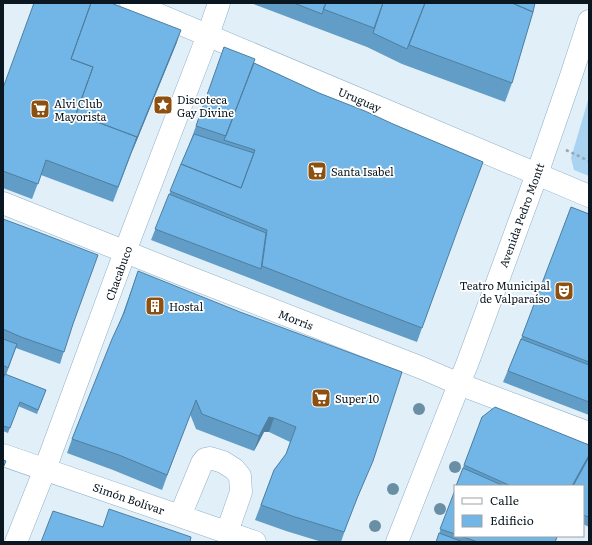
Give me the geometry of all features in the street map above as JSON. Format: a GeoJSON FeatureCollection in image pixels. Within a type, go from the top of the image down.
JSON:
{"type":"FeatureCollection","features":[{"type":"Feature","properties":{"kind":"street","name":"Uruguay"},"geometry":{"type":"LineString","coordinates":[[131,3],[589,196]]}},
{"type":"Feature","properties":{"kind":"street","name":"Chacabuco"},"geometry":{"type":"LineString","coordinates":[[16,542],[45,469],[219,3]]}},
{"type":"Feature","properties":{"kind":"street","name":"Avenida Pedro Montt"},"geometry":{"type":"LineString","coordinates":[[397,542],[469,359],[537,174],[589,21]]}},
{"type":"Feature","properties":{"kind":"street","name":"Morris"},"geometry":{"type":"LineString","coordinates":[[3,203],[422,368],[459,384],[589,433]]}},
{"type":"Feature","properties":{"kind":"street","name":"Simón Bolívar"},"geometry":{"type":"LineString","coordinates":[[3,455],[255,542]]}},
{"type":"Feature","properties":{"kind":"street"},"geometry":{"type":"LineString","coordinates":[[180,516],[205,459],[210,458],[223,462],[234,468],[240,476],[241,492],[227,532]]}},
{"type":"Feature","properties":{"kind":"shaded area"},"geometry":{"type":"Polygon","coordinates":[[[589,97],[589,176],[574,170],[571,158],[589,97]]]}},
{"type":"Feature","properties":{"kind":"building","name":"Alvi Club Mayorista"},"geometry":{"type":"Polygon","coordinates":[[[34,3],[91,3],[71,59],[93,67],[76,114],[137,137],[118,187],[46,160],[38,184],[3,171],[3,88],[34,3]]]}},
{"type":"Feature","properties":{"kind":"building"},"geometry":{"type":"Polygon","coordinates":[[[91,3],[111,3],[181,30],[136,140],[137,137],[76,114],[93,67],[71,59],[91,3]]]}},
{"type":"Feature","properties":{"kind":"building"},"geometry":{"type":"Polygon","coordinates":[[[294,3],[326,3],[322,14],[294,3]]]}},
{"type":"Feature","properties":{"kind":"building"},"geometry":{"type":"Polygon","coordinates":[[[326,3],[383,3],[374,28],[323,9],[326,3]]]}},
{"type":"Feature","properties":{"kind":"building"},"geometry":{"type":"Polygon","coordinates":[[[383,3],[425,3],[407,49],[373,33],[383,3]]]}},
{"type":"Feature","properties":{"kind":"building"},"geometry":{"type":"Polygon","coordinates":[[[425,3],[512,3],[533,12],[512,83],[409,45],[425,3]]]}},
{"type":"Feature","properties":{"kind":"building"},"geometry":{"type":"Polygon","coordinates":[[[512,3],[535,3],[533,12],[512,3]]]}},
{"type":"Feature","properties":{"kind":"building"},"geometry":{"type":"Polygon","coordinates":[[[224,47],[255,59],[226,136],[196,126],[224,47]]]}},
{"type":"Feature","properties":{"kind":"building"},"geometry":{"type":"Polygon","coordinates":[[[254,63],[319,93],[365,111],[483,162],[422,328],[262,266],[267,230],[170,191],[181,164],[241,188],[255,150],[224,140],[254,63]]]}},
{"type":"Feature","properties":{"kind":"building"},"geometry":{"type":"Polygon","coordinates":[[[194,134],[254,153],[241,188],[181,164],[194,134]]]}},
{"type":"Feature","properties":{"kind":"building"},"geometry":{"type":"Polygon","coordinates":[[[169,194],[266,233],[261,269],[155,229],[169,194]]]}},
{"type":"Feature","properties":{"kind":"building","name":"Teatro Municipal de Valparaíso"},"geometry":{"type":"Polygon","coordinates":[[[571,207],[589,214],[589,362],[522,336],[571,207]]]}},
{"type":"Feature","properties":{"kind":"building"},"geometry":{"type":"Polygon","coordinates":[[[3,219],[98,255],[64,352],[3,329],[3,219]]]}},
{"type":"Feature","properties":{"kind":"building"},"geometry":{"type":"Polygon","coordinates":[[[138,271],[240,312],[402,372],[373,461],[344,532],[261,505],[274,470],[286,454],[296,427],[274,418],[269,417],[259,436],[202,414],[196,400],[167,475],[119,455],[72,439],[124,313],[138,271]]]}},
{"type":"Feature","properties":{"kind":"building"},"geometry":{"type":"Polygon","coordinates":[[[3,339],[17,344],[8,368],[3,365],[3,339]]]}},
{"type":"Feature","properties":{"kind":"building"},"geometry":{"type":"Polygon","coordinates":[[[521,339],[589,365],[589,402],[508,371],[521,339]]]}},
{"type":"Feature","properties":{"kind":"building"},"geometry":{"type":"Polygon","coordinates":[[[5,374],[46,390],[38,410],[20,402],[10,428],[3,426],[3,379],[5,374]]]}},
{"type":"Feature","properties":{"kind":"building"},"geometry":{"type":"Polygon","coordinates":[[[495,407],[589,445],[589,455],[573,485],[509,485],[464,465],[482,417],[495,407]]]}},
{"type":"Feature","properties":{"kind":"building"},"geometry":{"type":"Polygon","coordinates":[[[589,457],[589,517],[584,515],[584,485],[574,485],[589,457]]]}},
{"type":"Feature","properties":{"kind":"building"},"geometry":{"type":"Polygon","coordinates":[[[3,460],[6,461],[3,468],[3,460]]]}},
{"type":"Feature","properties":{"kind":"building"},"geometry":{"type":"Polygon","coordinates":[[[463,468],[502,485],[456,485],[463,468]]]}},
{"type":"Feature","properties":{"kind":"building"},"geometry":{"type":"Polygon","coordinates":[[[454,493],[454,534],[440,529],[454,493]]]}},
{"type":"Feature","properties":{"kind":"building"},"geometry":{"type":"Polygon","coordinates":[[[109,509],[191,537],[190,542],[41,542],[53,511],[103,527],[109,509]]]}},
{"type":"Feature","properties":{"kind":"building"},"geometry":{"type":"Polygon","coordinates":[[[439,533],[463,542],[436,542],[439,533]]]}},
{"type":"Feature","properties":{"kind":"building"},"geometry":{"type":"Polygon","coordinates":[[[463,537],[557,537],[555,542],[478,542],[463,537]]]}},
{"type":"Feature","properties":{"kind":"place","name":"Discoteca Gay Divine"},"geometry":{"type":"Point","coordinates":[163,105]}},
{"type":"Feature","properties":{"kind":"place","name":"Alvi Club Mayorista"},"geometry":{"type":"Point","coordinates":[40,109]}},
{"type":"Feature","properties":{"kind":"place","name":"Santa Isabel"},"geometry":{"type":"Point","coordinates":[317,171]}},
{"type":"Feature","properties":{"kind":"place","name":"Teatro Municipal de Valparaíso"},"geometry":{"type":"Point","coordinates":[564,291]}},
{"type":"Feature","properties":{"kind":"place","name":"Hostal"},"geometry":{"type":"Point","coordinates":[155,306]}},
{"type":"Feature","properties":{"kind":"place","name":"Super 10"},"geometry":{"type":"Point","coordinates":[321,398]}}]}
